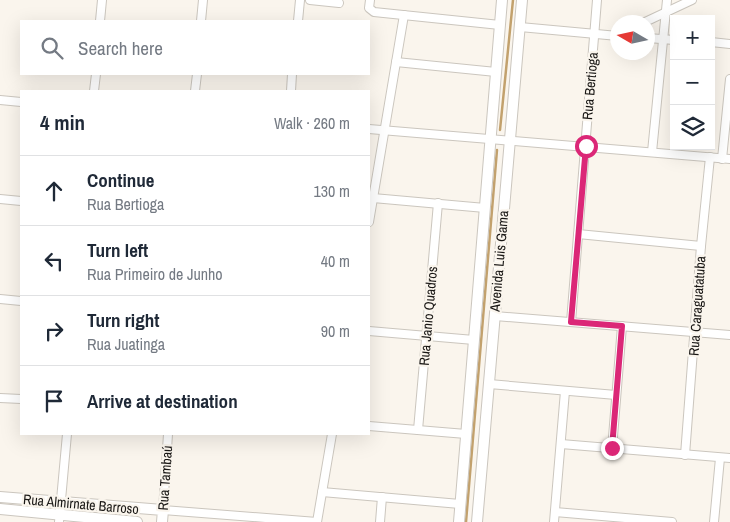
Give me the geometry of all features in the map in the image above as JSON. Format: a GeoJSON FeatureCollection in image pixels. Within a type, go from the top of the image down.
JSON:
{"type":"FeatureCollection","features":[{"type":"Feature","properties":{"kind":"street"},"geometry":{"type":"LineString","coordinates":[[100,20],[102,0]]}},
{"type":"Feature","properties":{"kind":"street"},"geometry":{"type":"LineString","coordinates":[[201,20],[203,0]]}},
{"type":"Feature","properties":{"kind":"street"},"geometry":{"type":"LineString","coordinates":[[298,20],[300,0]]}},
{"type":"Feature","properties":{"kind":"street"},"geometry":{"type":"LineString","coordinates":[[310,0],[339,3]]}},
{"type":"Feature","properties":{"kind":"street"},"geometry":{"type":"LineString","coordinates":[[370,0],[370,10],[374,12],[500,25]]}},
{"type":"Feature","properties":{"kind":"street","name":"Avenida Luis Gama"},"geometry":{"type":"LineString","coordinates":[[458,522],[502,0]]}},
{"type":"Feature","properties":{"kind":"street","name":"Avenida Luis Gama"},"geometry":{"type":"LineString","coordinates":[[477,522],[522,0]]}},
{"type":"Feature","properties":{"kind":"street","name":"Rua Bertioga"},"geometry":{"type":"LineString","coordinates":[[571,322],[597,0]]}},
{"type":"Feature","properties":{"kind":"street"},"geometry":{"type":"LineString","coordinates":[[652,152],[666,0]]}},
{"type":"Feature","properties":{"kind":"street"},"geometry":{"type":"LineString","coordinates":[[655,18],[692,0]]}},
{"type":"Feature","properties":{"kind":"street"},"geometry":{"type":"LineString","coordinates":[[370,216],[404,15]]}},
{"type":"Feature","properties":{"kind":"street"},"geometry":{"type":"LineString","coordinates":[[520,27],[610,35]]}},
{"type":"Feature","properties":{"kind":"street"},"geometry":{"type":"LineString","coordinates":[[655,38],[670,40]]}},
{"type":"Feature","properties":{"kind":"street"},"geometry":{"type":"LineString","coordinates":[[715,42],[730,44]]}},
{"type":"Feature","properties":{"kind":"street"},"geometry":{"type":"LineString","coordinates":[[396,62],[496,72]]}},
{"type":"Feature","properties":{"kind":"street"},"geometry":{"type":"LineString","coordinates":[[94,90],[96,75]]}},
{"type":"Feature","properties":{"kind":"street"},"geometry":{"type":"LineString","coordinates":[[195,90],[197,75]]}},
{"type":"Feature","properties":{"kind":"street"},"geometry":{"type":"LineString","coordinates":[[291,90],[292,75]]}},
{"type":"Feature","properties":{"kind":"street"},"geometry":{"type":"LineString","coordinates":[[370,129],[726,159],[730,79]]}},
{"type":"Feature","properties":{"kind":"street"},"geometry":{"type":"LineString","coordinates":[[0,100],[20,102]]}},
{"type":"Feature","properties":{"kind":"street","name":"Rua Caraguatatuba"},"geometry":{"type":"LineString","coordinates":[[685,455],[710,157]]}},
{"type":"Feature","properties":{"kind":"street"},"geometry":{"type":"LineString","coordinates":[[373,198],[485,208]]}},
{"type":"Feature","properties":{"kind":"street"},"geometry":{"type":"LineString","coordinates":[[0,199],[20,201]]}},
{"type":"Feature","properties":{"kind":"street","name":"Rua Janio Quadros"},"geometry":{"type":"LineString","coordinates":[[418,430],[438,203]]}},
{"type":"Feature","properties":{"kind":"street"},"geometry":{"type":"LineString","coordinates":[[578,234],[702,246]]}},
{"type":"Feature","properties":{"kind":"street"},"geometry":{"type":"LineString","coordinates":[[0,299],[20,301]]}},
{"type":"Feature","properties":{"kind":"street"},"geometry":{"type":"LineString","coordinates":[[494,316],[730,335]]}},
{"type":"Feature","properties":{"kind":"street"},"geometry":{"type":"LineString","coordinates":[[612,448],[622,326]]}},
{"type":"Feature","properties":{"kind":"street"},"geometry":{"type":"LineString","coordinates":[[370,331],[474,340]]}},
{"type":"Feature","properties":{"kind":"street"},"geometry":{"type":"LineString","coordinates":[[489,384],[616,395]]}},
{"type":"Feature","properties":{"kind":"street"},"geometry":{"type":"LineString","coordinates":[[554,522],[565,390]]}},
{"type":"Feature","properties":{"kind":"street"},"geometry":{"type":"LineString","coordinates":[[0,398],[20,399]]}},
{"type":"Feature","properties":{"kind":"street"},"geometry":{"type":"LineString","coordinates":[[370,426],[466,434]]}},
{"type":"Feature","properties":{"kind":"street"},"geometry":{"type":"LineString","coordinates":[[59,518],[67,435]]}},
{"type":"Feature","properties":{"kind":"street","name":"Rua Tambaú"},"geometry":{"type":"LineString","coordinates":[[162,522],[168,435]]}},
{"type":"Feature","properties":{"kind":"street"},"geometry":{"type":"LineString","coordinates":[[163,510],[244,520],[317,522],[332,435]]}},
{"type":"Feature","properties":{"kind":"street"},"geometry":{"type":"LineString","coordinates":[[561,444],[730,458]]}},
{"type":"Feature","properties":{"kind":"street"},"geometry":{"type":"LineString","coordinates":[[714,522],[720,458]]}},
{"type":"Feature","properties":{"kind":"street"},"geometry":{"type":"LineString","coordinates":[[322,492],[460,504]]}},
{"type":"Feature","properties":{"kind":"street","name":"Rua Almirnate Barroso"},"geometry":{"type":"LineString","coordinates":[[0,497],[163,510]]}},
{"type":"Feature","properties":{"kind":"street"},"geometry":{"type":"LineString","coordinates":[[380,522],[382,497]]}},
{"type":"Feature","properties":{"kind":"street","name":"Rua Almirnate Barroso"},"geometry":{"type":"LineString","coordinates":[[0,509],[59,518],[137,522]]}},
{"type":"Feature","properties":{"kind":"street"},"geometry":{"type":"LineString","coordinates":[[555,512],[672,522]]}},
{"type":"Feature","properties":{"kind":"waterway"},"geometry":{"type":"LineString","coordinates":[[500,130],[513,0]]}},
{"type":"Feature","properties":{"kind":"waterway"},"geometry":{"type":"LineString","coordinates":[[466,522],[497,150]]}},
{"type":"Feature","properties":{"kind":"route"},"geometry":{"type":"LineString","coordinates":[[586,146],[571,322],[622,326],[612,448]]}}]}
